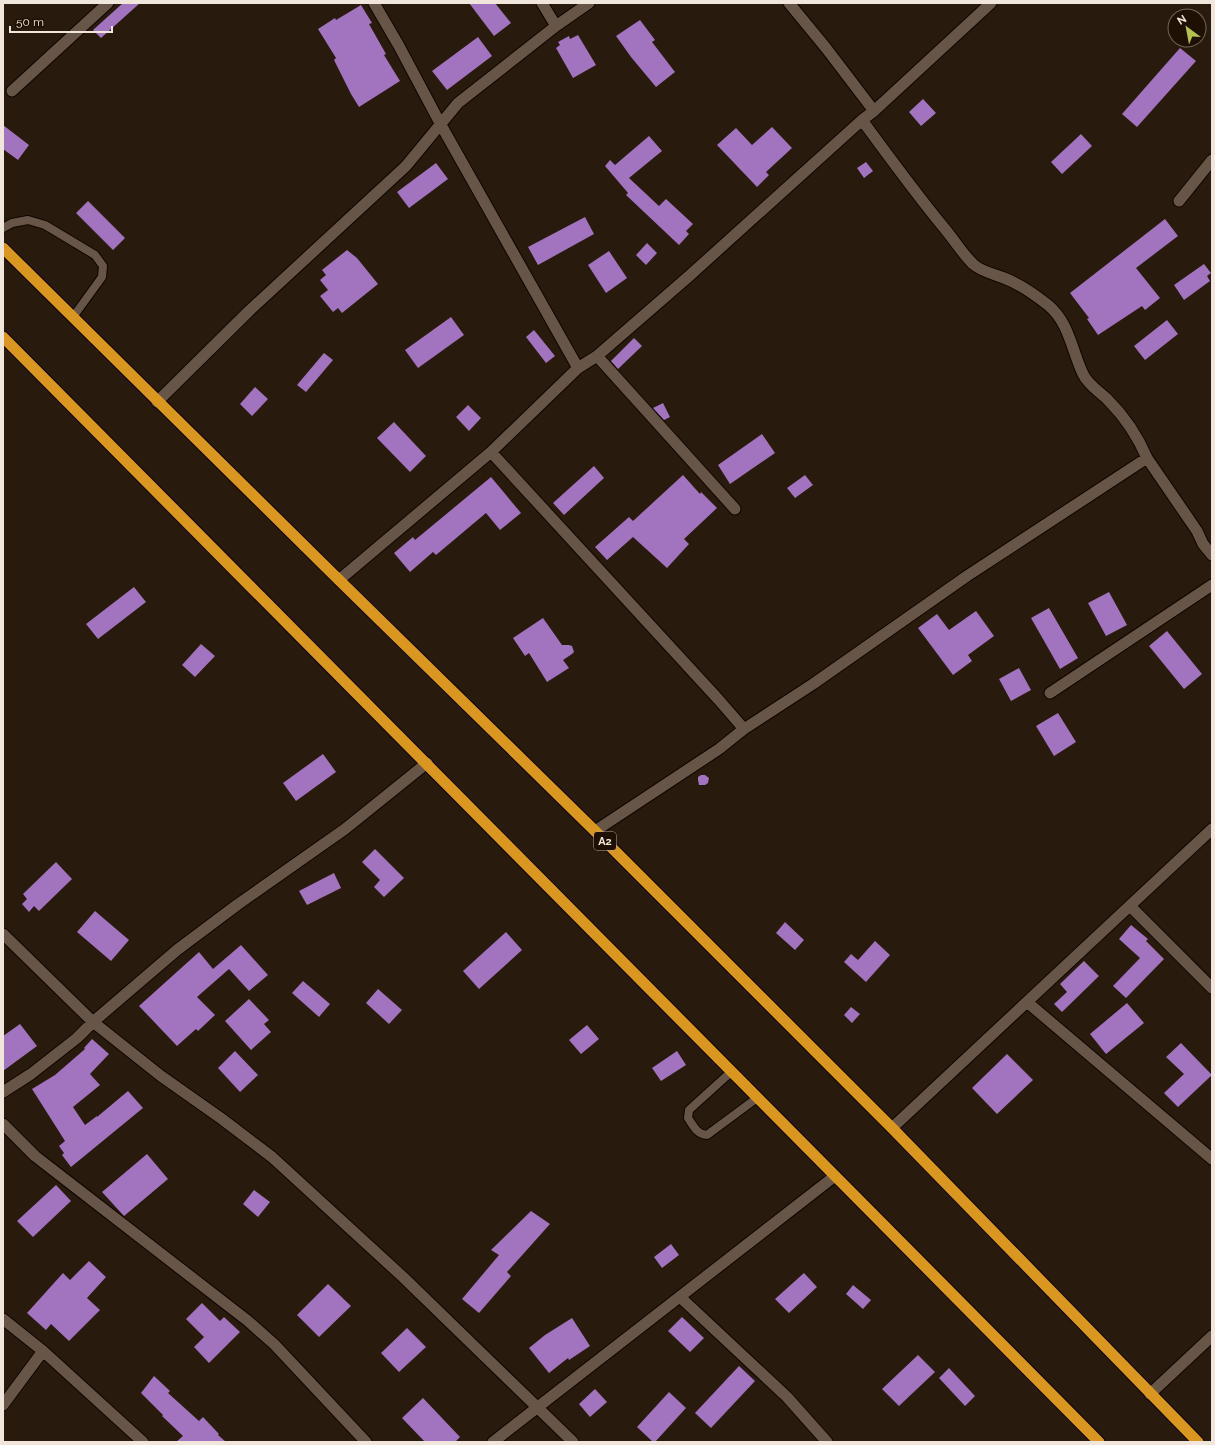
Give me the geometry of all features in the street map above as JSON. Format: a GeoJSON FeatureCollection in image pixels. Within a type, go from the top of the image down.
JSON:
{"type":"FeatureCollection","features":[{"type":"Feature","properties":{"kind":"highway","name":"A2"},"geometry":{"type":"LineString","coordinates":[[3,248],[157,402],[595,831],[892,1128],[1198,1442]]}},
{"type":"Feature","properties":{"kind":"highway"},"geometry":{"type":"LineString","coordinates":[[3,337],[1099,1442]]}},
{"type":"Feature","properties":{"kind":"street"},"geometry":{"type":"LineString","coordinates":[[12,91],[108,3]]}},
{"type":"Feature","properties":{"kind":"street"},"geometry":{"type":"LineString","coordinates":[[374,3],[400,46],[441,125],[578,368]]}},
{"type":"Feature","properties":{"kind":"street"},"geometry":{"type":"LineString","coordinates":[[542,3],[556,26]]}},
{"type":"Feature","properties":{"kind":"street"},"geometry":{"type":"LineString","coordinates":[[157,402],[249,311],[406,166],[458,103],[556,26],[589,3]]}},
{"type":"Feature","properties":{"kind":"street"},"geometry":{"type":"LineString","coordinates":[[789,3],[826,48],[874,111]]}},
{"type":"Feature","properties":{"kind":"street"},"geometry":{"type":"LineString","coordinates":[[339,580],[491,452],[578,368],[597,356],[688,277],[862,120],[874,111],[991,3]]}},
{"type":"Feature","properties":{"kind":"street"},"geometry":{"type":"LineString","coordinates":[[862,120],[906,180],[974,265],[1025,288],[1049,306],[1062,322],[1073,345],[1083,374],[1089,383],[1110,401],[1130,426],[1142,445],[1147,458],[1212,555]]}},
{"type":"Feature","properties":{"kind":"street"},"geometry":{"type":"LineString","coordinates":[[1179,200],[1212,160]]}},
{"type":"Feature","properties":{"kind":"street"},"geometry":{"type":"LineString","coordinates":[[597,356],[735,509]]}},
{"type":"Feature","properties":{"kind":"street"},"geometry":{"type":"LineString","coordinates":[[491,452],[744,729]]}},
{"type":"Feature","properties":{"kind":"street"},"geometry":{"type":"LineString","coordinates":[[595,831],[719,749],[744,729],[813,684],[967,576],[1147,458]]}},
{"type":"Feature","properties":{"kind":"street"},"geometry":{"type":"LineString","coordinates":[[1050,693],[1212,585]]}},
{"type":"Feature","properties":{"kind":"street"},"geometry":{"type":"LineString","coordinates":[[3,1092],[37,1070],[77,1038],[93,1022],[177,950],[236,905],[345,829],[427,763]]}},
{"type":"Feature","properties":{"kind":"street"},"geometry":{"type":"LineString","coordinates":[[892,1128],[1212,829]]}},
{"type":"Feature","properties":{"kind":"street"},"geometry":{"type":"LineString","coordinates":[[1130,906],[1212,988]]}},
{"type":"Feature","properties":{"kind":"street"},"geometry":{"type":"LineString","coordinates":[[3,934],[93,1022],[161,1076],[222,1119],[272,1157],[403,1277],[573,1442]]}},
{"type":"Feature","properties":{"kind":"street"},"geometry":{"type":"LineString","coordinates":[[1027,1002],[1212,1159]]}},
{"type":"Feature","properties":{"kind":"street"},"geometry":{"type":"LineString","coordinates":[[3,1124],[35,1156],[248,1321],[274,1344],[366,1442]]}},
{"type":"Feature","properties":{"kind":"street"},"geometry":{"type":"LineString","coordinates":[[493,1442],[835,1176]]}},
{"type":"Feature","properties":{"kind":"street"},"geometry":{"type":"LineString","coordinates":[[680,1297],[787,1397],[827,1442]]}},
{"type":"Feature","properties":{"kind":"street"},"geometry":{"type":"LineString","coordinates":[[3,1319],[43,1351],[143,1442]]}},
{"type":"Feature","properties":{"kind":"street"},"geometry":{"type":"LineString","coordinates":[[1150,1394],[1212,1336]]}},
{"type":"Feature","properties":{"kind":"street"},"geometry":{"type":"LineString","coordinates":[[3,1405],[43,1351]]}},
{"type":"Feature","properties":{"kind":"lane"},"geometry":{"type":"LineString","coordinates":[[3,228],[12,223],[28,220],[45,225],[95,255],[103,266],[102,277],[73,317]]}},
{"type":"Feature","properties":{"kind":"lane"},"geometry":{"type":"LineString","coordinates":[[731,1072],[689,1110],[688,1118],[698,1132],[702,1135],[707,1134],[757,1098]]}},
{"type":"Feature","properties":{"kind":"building"},"geometry":{"type":"Polygon","coordinates":[[[123,3],[140,3],[101,38],[93,30],[123,3]]]}},
{"type":"Feature","properties":{"kind":"building"},"geometry":{"type":"Polygon","coordinates":[[[469,3],[495,3],[511,23],[494,36],[469,3]]]}},
{"type":"Feature","properties":{"kind":"building"},"geometry":{"type":"Polygon","coordinates":[[[361,5],[372,23],[369,24],[386,54],[384,55],[400,81],[359,107],[334,60],[336,58],[318,29],[335,18],[336,20],[361,5]]]}},
{"type":"Feature","properties":{"kind":"building"},"geometry":{"type":"Polygon","coordinates":[[[640,20],[655,40],[652,42],[675,72],[656,87],[616,36],[640,20]]]}},
{"type":"Feature","properties":{"kind":"building"},"geometry":{"type":"Polygon","coordinates":[[[578,35],[596,65],[573,78],[556,48],[560,45],[558,42],[569,36],[570,39],[578,35]]]}},
{"type":"Feature","properties":{"kind":"building"},"geometry":{"type":"Polygon","coordinates":[[[478,37],[492,56],[447,90],[432,71],[478,37]]]}},
{"type":"Feature","properties":{"kind":"building"},"geometry":{"type":"Polygon","coordinates":[[[1180,48],[1196,61],[1137,127],[1122,114],[1180,48]]]}},
{"type":"Feature","properties":{"kind":"building"},"geometry":{"type":"Polygon","coordinates":[[[923,99],[936,113],[921,126],[909,112],[923,99]]]}},
{"type":"Feature","properties":{"kind":"building"},"geometry":{"type":"Polygon","coordinates":[[[3,125],[29,145],[18,160],[3,149],[3,125]]]}},
{"type":"Feature","properties":{"kind":"building"},"geometry":{"type":"Polygon","coordinates":[[[772,127],[792,148],[766,172],[769,175],[757,187],[717,145],[736,128],[752,145],[772,127]]]}},
{"type":"Feature","properties":{"kind":"building"},"geometry":{"type":"Polygon","coordinates":[[[1081,134],[1092,146],[1062,174],[1051,162],[1081,134]]]}},
{"type":"Feature","properties":{"kind":"building"},"geometry":{"type":"Polygon","coordinates":[[[649,136],[662,151],[629,178],[659,206],[666,199],[693,224],[686,231],[689,234],[679,245],[626,195],[628,193],[605,166],[610,160],[615,165],[649,136]]]}},
{"type":"Feature","properties":{"kind":"building"},"geometry":{"type":"Polygon","coordinates":[[[866,162],[873,171],[864,178],[857,168],[866,162]]]}},
{"type":"Feature","properties":{"kind":"building"},"geometry":{"type":"Polygon","coordinates":[[[436,163],[448,179],[409,208],[397,192],[436,163]]]}},
{"type":"Feature","properties":{"kind":"building"},"geometry":{"type":"Polygon","coordinates":[[[88,201],[125,238],[113,250],[76,213],[88,201]]]}},
{"type":"Feature","properties":{"kind":"building"},"geometry":{"type":"Polygon","coordinates":[[[585,217],[594,234],[538,265],[528,247],[585,217]]]}},
{"type":"Feature","properties":{"kind":"building"},"geometry":{"type":"Polygon","coordinates":[[[1165,219],[1178,236],[1136,268],[1160,298],[1145,310],[1142,306],[1098,335],[1087,319],[1089,318],[1070,293],[1165,219]]]}},
{"type":"Feature","properties":{"kind":"building"},"geometry":{"type":"Polygon","coordinates":[[[647,243],[657,253],[646,265],[636,255],[647,243]]]}},
{"type":"Feature","properties":{"kind":"building"},"geometry":{"type":"Polygon","coordinates":[[[347,250],[357,258],[378,284],[342,313],[338,308],[333,312],[320,296],[328,290],[320,280],[326,275],[322,270],[347,250]]]}},
{"type":"Feature","properties":{"kind":"building"},"geometry":{"type":"Polygon","coordinates":[[[609,251],[627,278],[606,293],[588,265],[609,251]]]}},
{"type":"Feature","properties":{"kind":"building"},"geometry":{"type":"Polygon","coordinates":[[[1204,264],[1211,273],[1207,276],[1210,281],[1184,300],[1174,285],[1204,264]]]}},
{"type":"Feature","properties":{"kind":"building"},"geometry":{"type":"Polygon","coordinates":[[[451,317],[464,335],[418,368],[405,350],[451,317]]]}},
{"type":"Feature","properties":{"kind":"building"},"geometry":{"type":"Polygon","coordinates":[[[1167,320],[1178,334],[1145,360],[1134,346],[1167,320]]]}},
{"type":"Feature","properties":{"kind":"building"},"geometry":{"type":"Polygon","coordinates":[[[534,330],[555,356],[546,363],[526,337],[534,330]]]}},
{"type":"Feature","properties":{"kind":"building"},"geometry":{"type":"Polygon","coordinates":[[[634,338],[642,346],[618,369],[611,361],[634,338]]]}},
{"type":"Feature","properties":{"kind":"building"},"geometry":{"type":"Polygon","coordinates":[[[324,353],[333,360],[306,392],[297,385],[324,353]]]}},
{"type":"Feature","properties":{"kind":"building"},"geometry":{"type":"Polygon","coordinates":[[[255,387],[268,399],[252,416],[240,404],[255,387]]]}},
{"type":"Feature","properties":{"kind":"building"},"geometry":{"type":"Polygon","coordinates":[[[663,403],[670,417],[664,420],[653,408],[663,403]]]}},
{"type":"Feature","properties":{"kind":"building"},"geometry":{"type":"Polygon","coordinates":[[[468,405],[481,418],[469,431],[456,417],[468,405]]]}},
{"type":"Feature","properties":{"kind":"building"},"geometry":{"type":"Polygon","coordinates":[[[394,422],[426,456],[410,472],[377,438],[394,422]]]}},
{"type":"Feature","properties":{"kind":"building"},"geometry":{"type":"Polygon","coordinates":[[[762,434],[775,453],[730,484],[718,465],[762,434]]]}},
{"type":"Feature","properties":{"kind":"building"},"geometry":{"type":"Polygon","coordinates":[[[594,466],[604,478],[564,515],[553,503],[594,466]]]}},
{"type":"Feature","properties":{"kind":"building"},"geometry":{"type":"Polygon","coordinates":[[[683,475],[700,494],[701,492],[717,508],[684,539],[689,544],[667,568],[633,537],[607,560],[595,547],[629,517],[633,521],[683,475]]]}},
{"type":"Feature","properties":{"kind":"building"},"geometry":{"type":"Polygon","coordinates":[[[805,475],[813,485],[795,498],[787,488],[805,475]]]}},
{"type":"Feature","properties":{"kind":"building"},"geometry":{"type":"Polygon","coordinates":[[[491,477],[521,513],[500,530],[486,513],[436,555],[433,552],[410,572],[394,553],[413,537],[415,540],[491,477]]]}},
{"type":"Feature","properties":{"kind":"building"},"geometry":{"type":"Polygon","coordinates":[[[134,587],[146,602],[98,639],[86,624],[134,587]]]}},
{"type":"Feature","properties":{"kind":"building"},"geometry":{"type":"Polygon","coordinates":[[[1109,592],[1127,625],[1106,636],[1088,603],[1109,592]]]}},
{"type":"Feature","properties":{"kind":"building"},"geometry":{"type":"Polygon","coordinates":[[[1049,608],[1078,658],[1060,669],[1031,618],[1049,608]]]}},
{"type":"Feature","properties":{"kind":"building"},"geometry":{"type":"Polygon","coordinates":[[[976,611],[994,636],[968,655],[972,661],[953,675],[918,628],[937,614],[949,630],[976,611]]]}},
{"type":"Feature","properties":{"kind":"building"},"geometry":{"type":"Polygon","coordinates":[[[543,618],[562,645],[572,646],[574,652],[563,660],[569,668],[547,682],[529,653],[525,656],[513,638],[543,618]]]}},
{"type":"Feature","properties":{"kind":"building"},"geometry":{"type":"Polygon","coordinates":[[[1167,631],[1202,674],[1184,689],[1149,646],[1167,631]]]}},
{"type":"Feature","properties":{"kind":"building"},"geometry":{"type":"Polygon","coordinates":[[[201,644],[215,656],[195,677],[182,665],[201,644]]]}},
{"type":"Feature","properties":{"kind":"building"},"geometry":{"type":"Polygon","coordinates":[[[1019,668],[1031,690],[1011,701],[999,679],[1019,668]]]}},
{"type":"Feature","properties":{"kind":"building"},"geometry":{"type":"Polygon","coordinates":[[[1058,713],[1076,742],[1054,756],[1036,726],[1058,713]]]}},
{"type":"Feature","properties":{"kind":"building"},"geometry":{"type":"Polygon","coordinates":[[[323,754],[336,772],[296,801],[283,783],[323,754]]]}},
{"type":"Feature","properties":{"kind":"building"},"geometry":{"type":"Polygon","coordinates":[[[705,775],[709,778],[708,783],[705,785],[699,785],[698,777],[705,775]]]}},
{"type":"Feature","properties":{"kind":"building"},"geometry":{"type":"Polygon","coordinates":[[[375,849],[404,878],[384,897],[374,887],[380,880],[362,862],[375,849]]]}},
{"type":"Feature","properties":{"kind":"building"},"geometry":{"type":"Polygon","coordinates":[[[56,862],[72,879],[39,911],[34,906],[29,912],[22,904],[27,899],[23,894],[56,862]]]}},
{"type":"Feature","properties":{"kind":"building"},"geometry":{"type":"Polygon","coordinates":[[[334,873],[341,888],[307,905],[299,891],[334,873]]]}},
{"type":"Feature","properties":{"kind":"building"},"geometry":{"type":"Polygon","coordinates":[[[95,911],[129,940],[111,961],[77,932],[95,911]]]}},
{"type":"Feature","properties":{"kind":"building"},"geometry":{"type":"Polygon","coordinates":[[[785,922],[804,940],[795,950],[776,933],[785,922]]]}},
{"type":"Feature","properties":{"kind":"building"},"geometry":{"type":"Polygon","coordinates":[[[1131,925],[1148,939],[1146,941],[1164,959],[1126,998],[1113,986],[1140,958],[1119,939],[1131,925]]]}},
{"type":"Feature","properties":{"kind":"building"},"geometry":{"type":"Polygon","coordinates":[[[506,932],[522,950],[479,989],[463,971],[506,932]]]}},
{"type":"Feature","properties":{"kind":"building"},"geometry":{"type":"Polygon","coordinates":[[[875,941],[890,955],[866,982],[844,962],[851,954],[858,960],[875,941]]]}},
{"type":"Feature","properties":{"kind":"building"},"geometry":{"type":"Polygon","coordinates":[[[241,945],[268,975],[249,991],[229,969],[197,997],[215,1015],[198,1031],[196,1029],[177,1046],[139,1006],[199,952],[213,969],[241,945]]]}},
{"type":"Feature","properties":{"kind":"building"},"geometry":{"type":"Polygon","coordinates":[[[1084,961],[1099,976],[1062,1012],[1054,1004],[1067,992],[1060,984],[1084,961]]]}},
{"type":"Feature","properties":{"kind":"building"},"geometry":{"type":"Polygon","coordinates":[[[303,981],[330,1004],[319,1017],[292,993],[303,981]]]}},
{"type":"Feature","properties":{"kind":"building"},"geometry":{"type":"Polygon","coordinates":[[[378,989],[402,1010],[389,1024],[366,1003],[378,989]]]}},
{"type":"Feature","properties":{"kind":"building"},"geometry":{"type":"Polygon","coordinates":[[[249,999],[269,1020],[264,1024],[271,1032],[251,1050],[225,1021],[249,999]]]}},
{"type":"Feature","properties":{"kind":"building"},"geometry":{"type":"Polygon","coordinates":[[[1127,1003],[1144,1023],[1106,1054],[1090,1034],[1127,1003]]]}},
{"type":"Feature","properties":{"kind":"building"},"geometry":{"type":"Polygon","coordinates":[[[851,1007],[860,1014],[852,1023],[844,1015],[851,1007]]]}},
{"type":"Feature","properties":{"kind":"building"},"geometry":{"type":"Polygon","coordinates":[[[20,1024],[37,1046],[3,1071],[3,1036],[20,1024]]]}},
{"type":"Feature","properties":{"kind":"building"},"geometry":{"type":"Polygon","coordinates":[[[587,1025],[599,1039],[581,1054],[569,1040],[587,1025]]]}},
{"type":"Feature","properties":{"kind":"building"},"geometry":{"type":"Polygon","coordinates":[[[92,1039],[109,1054],[90,1074],[100,1085],[73,1107],[85,1125],[128,1091],[143,1108],[71,1167],[62,1155],[64,1153],[59,1146],[65,1141],[32,1089],[55,1075],[85,1049],[84,1048],[92,1039]]]}},
{"type":"Feature","properties":{"kind":"building"},"geometry":{"type":"Polygon","coordinates":[[[1181,1043],[1212,1075],[1178,1107],[1164,1093],[1184,1074],[1166,1057],[1181,1043]]]}},
{"type":"Feature","properties":{"kind":"building"},"geometry":{"type":"Polygon","coordinates":[[[235,1051],[258,1075],[240,1092],[218,1068],[235,1051]]]}},
{"type":"Feature","properties":{"kind":"building"},"geometry":{"type":"Polygon","coordinates":[[[677,1051],[686,1065],[661,1081],[652,1068],[677,1051]]]}},
{"type":"Feature","properties":{"kind":"building"},"geometry":{"type":"Polygon","coordinates":[[[1007,1054],[1033,1080],[997,1114],[972,1088],[1007,1054]]]}},
{"type":"Feature","properties":{"kind":"building"},"geometry":{"type":"Polygon","coordinates":[[[147,1154],[168,1179],[124,1216],[102,1192],[147,1154]]]}},
{"type":"Feature","properties":{"kind":"building"},"geometry":{"type":"Polygon","coordinates":[[[56,1185],[71,1201],[33,1237],[17,1221],[56,1185]]]}},
{"type":"Feature","properties":{"kind":"building"},"geometry":{"type":"Polygon","coordinates":[[[254,1190],[270,1202],[258,1217],[243,1204],[254,1190]]]}},
{"type":"Feature","properties":{"kind":"building"},"geometry":{"type":"Polygon","coordinates":[[[531,1211],[550,1224],[507,1272],[511,1276],[479,1313],[462,1299],[499,1255],[491,1250],[531,1211]]]}},
{"type":"Feature","properties":{"kind":"building"},"geometry":{"type":"Polygon","coordinates":[[[671,1244],[679,1255],[662,1268],[654,1257],[671,1244]]]}},
{"type":"Feature","properties":{"kind":"building"},"geometry":{"type":"Polygon","coordinates":[[[89,1261],[106,1277],[87,1298],[100,1310],[69,1341],[51,1324],[46,1330],[27,1313],[63,1273],[70,1280],[89,1261]]]}},
{"type":"Feature","properties":{"kind":"building"},"geometry":{"type":"Polygon","coordinates":[[[804,1273],[817,1287],[789,1313],[775,1299],[804,1273]]]}},
{"type":"Feature","properties":{"kind":"building"},"geometry":{"type":"Polygon","coordinates":[[[328,1284],[351,1306],[319,1337],[297,1315],[328,1284]]]}},
{"type":"Feature","properties":{"kind":"building"},"geometry":{"type":"Polygon","coordinates":[[[853,1285],[871,1300],[863,1309],[846,1294],[853,1285]]]}},
{"type":"Feature","properties":{"kind":"building"},"geometry":{"type":"Polygon","coordinates":[[[202,1303],[220,1321],[224,1317],[240,1332],[209,1363],[194,1347],[204,1337],[186,1319],[202,1303]]]}},
{"type":"Feature","properties":{"kind":"building"},"geometry":{"type":"Polygon","coordinates":[[[682,1317],[704,1338],[690,1352],[668,1331],[682,1317]]]}},
{"type":"Feature","properties":{"kind":"building"},"geometry":{"type":"Polygon","coordinates":[[[572,1318],[590,1346],[569,1360],[568,1358],[549,1373],[529,1348],[545,1335],[572,1318]]]}},
{"type":"Feature","properties":{"kind":"building"},"geometry":{"type":"Polygon","coordinates":[[[407,1328],[426,1347],[399,1372],[381,1353],[407,1328]]]}},
{"type":"Feature","properties":{"kind":"building"},"geometry":{"type":"Polygon","coordinates":[[[918,1355],[935,1372],[899,1406],[882,1389],[918,1355]]]}},
{"type":"Feature","properties":{"kind":"building"},"geometry":{"type":"Polygon","coordinates":[[[739,1366],[755,1381],[711,1428],[695,1413],[739,1366]]]}},
{"type":"Feature","properties":{"kind":"building"},"geometry":{"type":"Polygon","coordinates":[[[949,1368],[975,1396],[965,1406],[939,1378],[949,1368]]]}},
{"type":"Feature","properties":{"kind":"building"},"geometry":{"type":"Polygon","coordinates":[[[154,1376],[170,1391],[168,1393],[199,1421],[203,1417],[226,1442],[176,1442],[183,1436],[141,1393],[154,1376]]]}},
{"type":"Feature","properties":{"kind":"building"},"geometry":{"type":"Polygon","coordinates":[[[595,1389],[607,1402],[590,1417],[579,1404],[595,1389]]]}},
{"type":"Feature","properties":{"kind":"building"},"geometry":{"type":"Polygon","coordinates":[[[669,1392],[686,1408],[655,1442],[653,1442],[637,1427],[669,1392]]]}},
{"type":"Feature","properties":{"kind":"building"},"geometry":{"type":"Polygon","coordinates":[[[423,1398],[460,1437],[455,1442],[425,1442],[402,1418],[423,1398]]]}}]}
